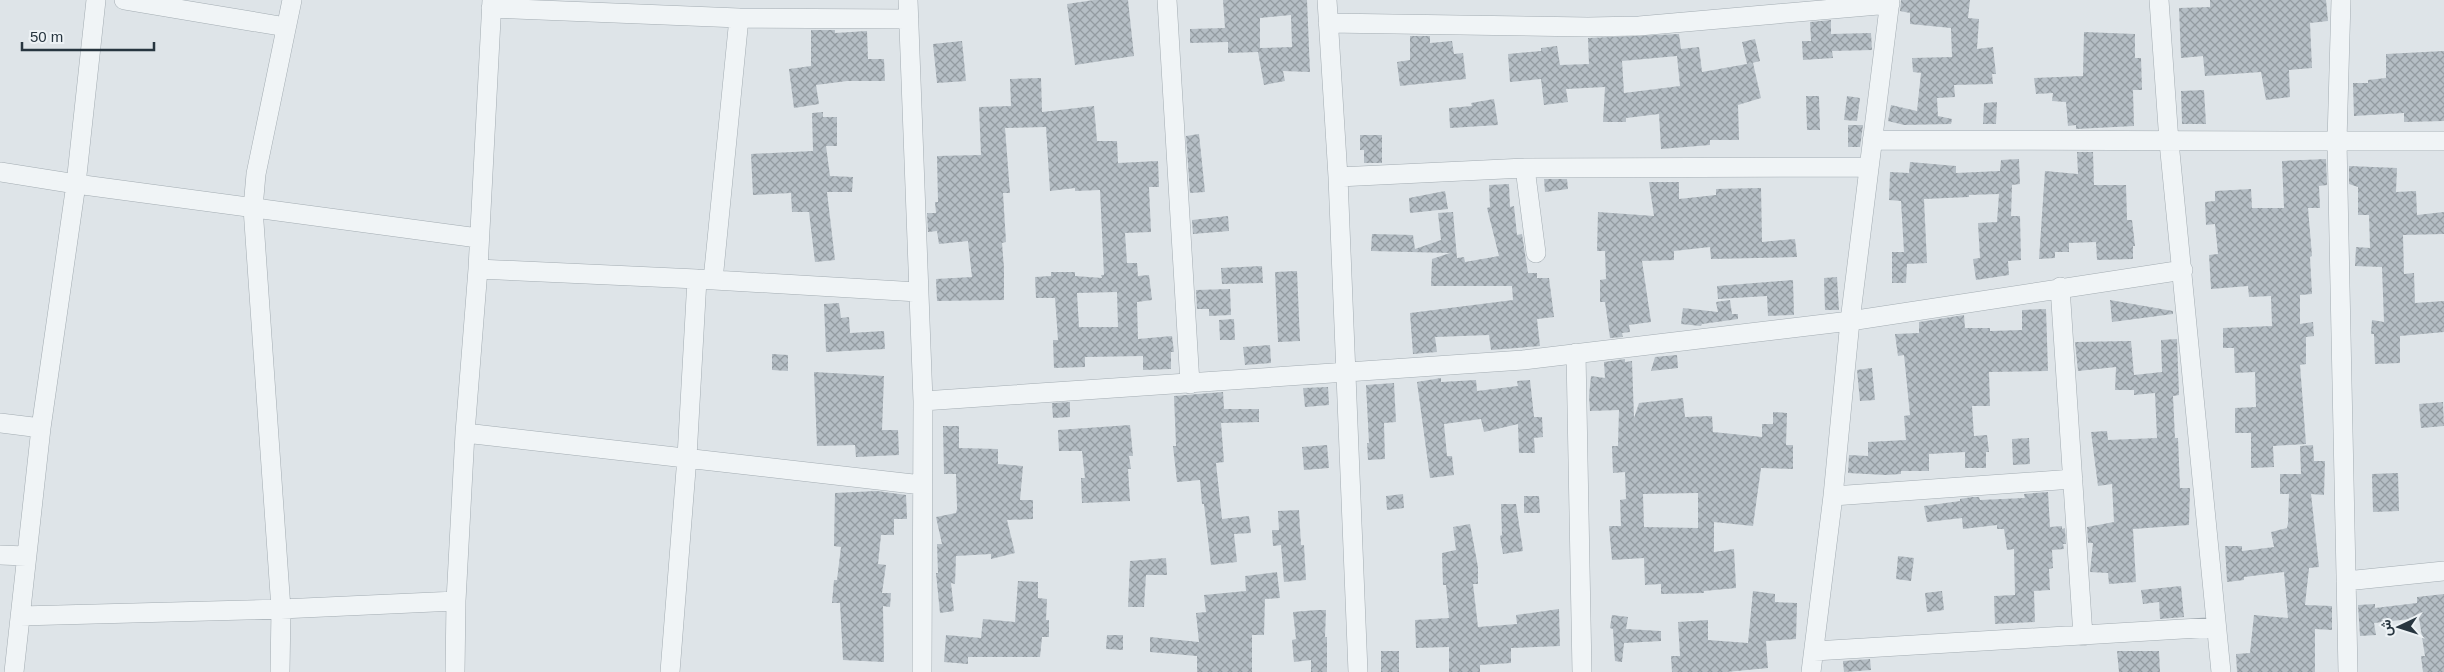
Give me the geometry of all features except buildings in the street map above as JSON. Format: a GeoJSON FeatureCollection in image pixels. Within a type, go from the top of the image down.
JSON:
{"type":"FeatureCollection","features":[{"type":"Feature","properties":{"kind":"street"},"geometry":{"type":"LineString","coordinates":[[14,672],[41,428],[76,184],[96,0]]}},
{"type":"Feature","properties":{"kind":"street"},"geometry":{"type":"LineString","coordinates":[[124,0],[286,27]]}},
{"type":"Feature","properties":{"kind":"street"},"geometry":{"type":"LineString","coordinates":[[280,672],[281,609],[253,208],[256,174],[292,0]]}},
{"type":"Feature","properties":{"kind":"street"},"geometry":{"type":"LineString","coordinates":[[908,0],[923,401],[922,672]]}},
{"type":"Feature","properties":{"kind":"street"},"geometry":{"type":"LineString","coordinates":[[1167,0],[1190,384]]}},
{"type":"Feature","properties":{"kind":"street"},"geometry":{"type":"LineString","coordinates":[[1327,0],[1338,177],[1344,374],[1358,672]]}},
{"type":"Feature","properties":{"kind":"street"},"geometry":{"type":"LineString","coordinates":[[2159,0],[2169,142],[2221,672]]}},
{"type":"Feature","properties":{"kind":"street"},"geometry":{"type":"LineString","coordinates":[[2340,0],[2337,141],[2348,672]]}},
{"type":"Feature","properties":{"kind":"street"},"geometry":{"type":"LineString","coordinates":[[1328,23],[1639,26],[1890,2],[1850,321],[1833,496],[1811,672]]}},
{"type":"Feature","properties":{"kind":"street"},"geometry":{"type":"LineString","coordinates":[[455,672],[456,601],[465,434],[478,269],[478,238],[491,4],[739,18],[909,19]]}},
{"type":"Feature","properties":{"kind":"street"},"geometry":{"type":"LineString","coordinates":[[670,672],[687,458],[705,279],[739,18]]}},
{"type":"Feature","properties":{"kind":"street"},"geometry":{"type":"LineString","coordinates":[[1872,140],[2444,141]]}},
{"type":"Feature","properties":{"kind":"street"},"geometry":{"type":"LineString","coordinates":[[1338,177],[1525,168],[1869,167]]}},
{"type":"Feature","properties":{"kind":"street"},"geometry":{"type":"LineString","coordinates":[[1525,168],[1536,253]]}},
{"type":"Feature","properties":{"kind":"street"},"geometry":{"type":"LineString","coordinates":[[0,172],[478,238]]}},
{"type":"Feature","properties":{"kind":"street"},"geometry":{"type":"LineString","coordinates":[[478,269],[705,279],[918,292]]}},
{"type":"Feature","properties":{"kind":"street"},"geometry":{"type":"LineString","coordinates":[[923,401],[1344,374],[1523,360],[1850,321],[2060,287],[2183,270]]}},
{"type":"Feature","properties":{"kind":"street"},"geometry":{"type":"LineString","coordinates":[[2060,287],[2083,636]]}},
{"type":"Feature","properties":{"kind":"street"},"geometry":{"type":"LineString","coordinates":[[1576,353],[1582,672]]}},
{"type":"Feature","properties":{"kind":"street"},"geometry":{"type":"LineString","coordinates":[[0,423],[41,428]]}},
{"type":"Feature","properties":{"kind":"street"},"geometry":{"type":"LineString","coordinates":[[465,434],[922,486]]}},
{"type":"Feature","properties":{"kind":"street"},"geometry":{"type":"LineString","coordinates":[[1833,496],[2073,479]]}},
{"type":"Feature","properties":{"kind":"street"},"geometry":{"type":"LineString","coordinates":[[0,555],[26,556]]}},
{"type":"Feature","properties":{"kind":"street"},"geometry":{"type":"LineString","coordinates":[[2346,581],[2444,571]]}},
{"type":"Feature","properties":{"kind":"street"},"geometry":{"type":"LineString","coordinates":[[20,616],[281,609],[456,601]]}},
{"type":"Feature","properties":{"kind":"street"},"geometry":{"type":"LineString","coordinates":[[1814,651],[2216,627]]}}]}
